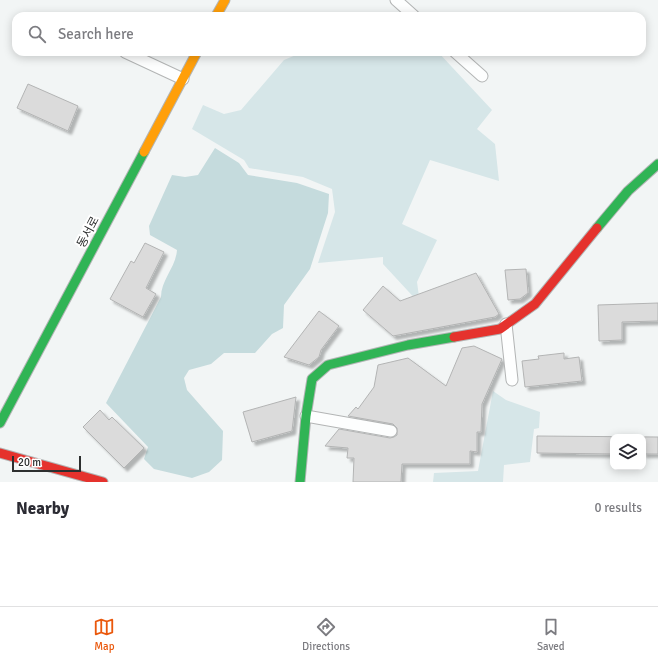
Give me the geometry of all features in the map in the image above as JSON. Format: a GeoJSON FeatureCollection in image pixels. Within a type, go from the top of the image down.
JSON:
{"type":"FeatureCollection","features":[{"type":"Feature","properties":{"kind":"street"},"geometry":{"type":"LineString","coordinates":[[218,12],[225,0]]}},
{"type":"Feature","properties":{"kind":"street","name":"동서로"},"geometry":{"type":"LineString","coordinates":[[0,423],[195,56]]}},
{"type":"Feature","properties":{"kind":"street"},"geometry":{"type":"LineString","coordinates":[[300,482],[306,416],[312,379],[328,365],[408,345],[500,329],[535,304],[628,191],[658,164]]}},
{"type":"Feature","properties":{"kind":"street"},"geometry":{"type":"LineString","coordinates":[[0,453],[103,482]]}},
{"type":"Feature","properties":{"kind":"lane"},"geometry":{"type":"LineString","coordinates":[[396,0],[410,12]]}},
{"type":"Feature","properties":{"kind":"lane"},"geometry":{"type":"LineString","coordinates":[[134,56],[183,79]]}},
{"type":"Feature","properties":{"kind":"lane"},"geometry":{"type":"LineString","coordinates":[[460,56],[482,76]]}},
{"type":"Feature","properties":{"kind":"lane"},"geometry":{"type":"LineString","coordinates":[[506,324],[512,380]]}},
{"type":"Feature","properties":{"kind":"lane"},"geometry":{"type":"LineString","coordinates":[[306,416],[391,431]]}},
{"type":"Feature","properties":{"kind":"shaded area"},"geometry":{"type":"Polygon","coordinates":[[[294,56],[442,56],[492,110],[477,129],[495,144],[499,181],[430,160],[402,224],[437,240],[417,282],[420,304],[383,264],[383,257],[318,263],[335,212],[332,189],[303,177],[249,168],[244,160],[192,129],[203,105],[224,114],[241,110],[284,60],[294,56]]]}},
{"type":"Feature","properties":{"kind":"shaded area"},"geometry":{"type":"Polygon","coordinates":[[[215,148],[239,163],[248,175],[297,183],[329,194],[328,213],[310,269],[284,305],[283,328],[272,334],[255,353],[224,353],[211,364],[189,370],[184,378],[187,390],[223,431],[222,460],[209,472],[192,478],[154,469],[144,459],[148,447],[106,403],[161,297],[163,285],[176,256],[177,250],[150,235],[149,226],[172,175],[185,177],[198,175],[215,148]]]}},
{"type":"Feature","properties":{"kind":"shaded area"},"geometry":{"type":"Polygon","coordinates":[[[493,391],[506,400],[540,412],[539,428],[534,429],[530,462],[504,465],[503,482],[433,482],[434,473],[478,471],[493,391]]]}},
{"type":"Feature","properties":{"kind":"building"},"geometry":{"type":"Polygon","coordinates":[[[28,84],[78,106],[68,131],[17,108],[28,84]]]}},
{"type":"Feature","properties":{"kind":"building"},"geometry":{"type":"Polygon","coordinates":[[[145,243],[164,252],[146,288],[156,294],[143,317],[110,299],[131,261],[134,263],[145,243]]]}},
{"type":"Feature","properties":{"kind":"building"},"geometry":{"type":"Polygon","coordinates":[[[526,269],[528,293],[520,299],[508,300],[505,270],[526,269]]]}},
{"type":"Feature","properties":{"kind":"building"},"geometry":{"type":"Polygon","coordinates":[[[476,273],[499,314],[495,317],[393,336],[363,310],[383,286],[400,301],[476,273]]]}},
{"type":"Feature","properties":{"kind":"building"},"geometry":{"type":"Polygon","coordinates":[[[658,303],[658,321],[622,322],[622,340],[599,341],[598,305],[658,303]]]}},
{"type":"Feature","properties":{"kind":"building"},"geometry":{"type":"Polygon","coordinates":[[[319,311],[339,326],[321,350],[319,357],[309,365],[284,357],[319,311]]]}},
{"type":"Feature","properties":{"kind":"building"},"geometry":{"type":"Polygon","coordinates":[[[474,346],[502,359],[482,404],[481,432],[477,432],[477,452],[470,451],[470,464],[402,464],[401,482],[353,482],[354,458],[347,458],[348,448],[325,446],[339,429],[390,438],[397,435],[397,428],[393,424],[348,416],[356,407],[358,409],[374,387],[378,365],[408,358],[446,386],[462,348],[474,346]]]}},
{"type":"Feature","properties":{"kind":"building"},"geometry":{"type":"Polygon","coordinates":[[[564,353],[564,359],[579,357],[582,381],[525,387],[522,361],[539,359],[538,356],[564,353]]]}},
{"type":"Feature","properties":{"kind":"building"},"geometry":{"type":"Polygon","coordinates":[[[296,397],[292,431],[252,442],[243,412],[296,397]]]}},
{"type":"Feature","properties":{"kind":"building"},"geometry":{"type":"Polygon","coordinates":[[[100,410],[109,420],[112,417],[144,448],[124,468],[83,427],[100,410]]]}},
{"type":"Feature","properties":{"kind":"building"},"geometry":{"type":"Polygon","coordinates":[[[537,436],[610,437],[610,454],[537,453],[537,436]]]}},
{"type":"Feature","properties":{"kind":"building"},"geometry":{"type":"Polygon","coordinates":[[[646,437],[658,437],[658,454],[646,454],[646,437]]]}},
{"type":"Feature","properties":{"kind":"traffic: fast"},"geometry":{"type":"LineString","coordinates":[[0,423],[144,152]]}},
{"type":"Feature","properties":{"kind":"traffic: fast"},"geometry":{"type":"LineString","coordinates":[[597,228],[628,191],[658,164]]}},
{"type":"Feature","properties":{"kind":"traffic: fast"},"geometry":{"type":"LineString","coordinates":[[300,482],[306,416],[312,379],[328,365],[408,345],[454,337]]}},
{"type":"Feature","properties":{"kind":"traffic: slow"},"geometry":{"type":"LineString","coordinates":[[218,12],[225,0]]}},
{"type":"Feature","properties":{"kind":"traffic: slow"},"geometry":{"type":"LineString","coordinates":[[144,152],[195,56]]}},
{"type":"Feature","properties":{"kind":"traffic: jam"},"geometry":{"type":"LineString","coordinates":[[454,337],[500,329],[535,304],[597,228]]}},
{"type":"Feature","properties":{"kind":"traffic: jam"},"geometry":{"type":"LineString","coordinates":[[0,453],[103,482]]}}]}
